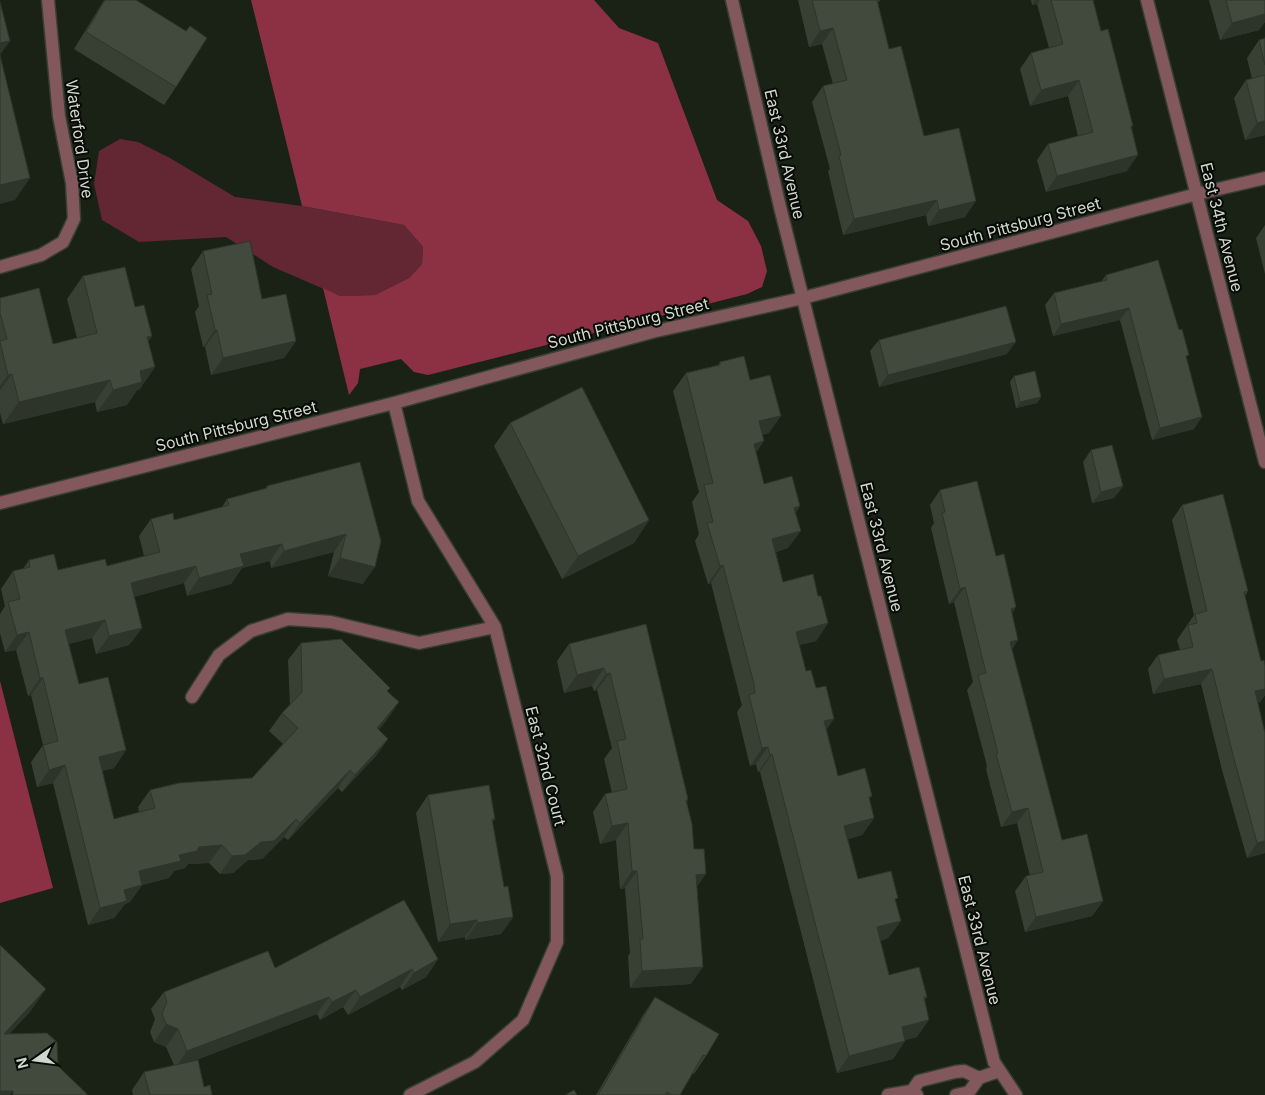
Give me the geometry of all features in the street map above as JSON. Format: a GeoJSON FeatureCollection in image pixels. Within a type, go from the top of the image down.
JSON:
{"type":"FeatureCollection","features":[{"type":"Feature","properties":{"kind":"street","name":"Waterford Drive"},"geometry":{"type":"LineString","coordinates":[[0,267],[41,255],[63,242],[74,219],[72,183],[59,116],[48,0]]}},
{"type":"Feature","properties":{"kind":"street","name":"East 33rd Avenue"},"geometry":{"type":"LineString","coordinates":[[732,0],[803,298],[994,1062],[1016,1095]]}},
{"type":"Feature","properties":{"kind":"street","name":"East 34th Avenue"},"geometry":{"type":"LineString","coordinates":[[1147,0],[1265,462]]}},
{"type":"Feature","properties":{"kind":"street","name":"South Pittsburg Street"},"geometry":{"type":"LineString","coordinates":[[0,503],[394,403],[652,332],[803,298],[1197,194],[1265,178]]}},
{"type":"Feature","properties":{"kind":"street","name":"East 32nd Court"},"geometry":{"type":"LineString","coordinates":[[394,403],[418,501],[495,626],[557,876],[557,942],[522,1020],[475,1062],[410,1095]]}},
{"type":"Feature","properties":{"kind":"street"},"geometry":{"type":"LineString","coordinates":[[192,697],[219,655],[251,631],[288,619],[330,622],[419,643],[495,626]]}},
{"type":"Feature","properties":{"kind":"street"},"geometry":{"type":"LineString","coordinates":[[888,1095],[914,1093],[919,1081],[955,1072],[964,1071],[979,1078]]}},
{"type":"Feature","properties":{"kind":"street"},"geometry":{"type":"LineString","coordinates":[[956,1095],[969,1092],[979,1078],[1000,1071]]}},
{"type":"Feature","properties":{"kind":"shaded area"},"geometry":{"type":"Polygon","coordinates":[[[251,0],[594,0],[619,28],[658,43],[717,200],[748,221],[761,246],[767,271],[762,287],[747,294],[428,375],[414,372],[401,359],[360,369],[358,383],[349,395],[323,288],[340,296],[375,295],[409,278],[422,264],[423,247],[404,225],[302,206],[251,0]]]}},
{"type":"Feature","properties":{"kind":"shaded area"},"geometry":{"type":"Polygon","coordinates":[[[120,139],[138,142],[170,158],[235,197],[302,206],[404,225],[423,247],[422,264],[409,278],[375,295],[340,296],[273,267],[226,237],[139,242],[102,220],[94,184],[99,151],[120,139]]]}},
{"type":"Feature","properties":{"kind":"shaded area"},"geometry":{"type":"Polygon","coordinates":[[[0,681],[53,888],[0,903],[0,681]]]}},
{"type":"Feature","properties":{"kind":"building"},"geometry":{"type":"Polygon","coordinates":[[[105,0],[136,0],[186,31],[190,26],[207,38],[176,87],[86,32],[105,0]]]}},
{"type":"Feature","properties":{"kind":"building"},"geometry":{"type":"Polygon","coordinates":[[[812,0],[877,0],[889,49],[901,46],[924,136],[959,128],[976,201],[939,210],[937,200],[854,219],[839,156],[841,155],[823,86],[847,80],[833,28],[820,31],[812,0]]]}},
{"type":"Feature","properties":{"kind":"building"},"geometry":{"type":"Polygon","coordinates":[[[1051,0],[1093,0],[1101,31],[1108,29],[1133,126],[1131,126],[1138,155],[1057,176],[1048,144],[1093,132],[1079,80],[1041,90],[1031,53],[1063,44],[1051,0]]]}},
{"type":"Feature","properties":{"kind":"building"},"geometry":{"type":"Polygon","coordinates":[[[1226,0],[1265,0],[1265,14],[1232,23],[1226,0]]]}},
{"type":"Feature","properties":{"kind":"building"},"geometry":{"type":"Polygon","coordinates":[[[0,2],[10,41],[0,43],[0,2]]]}},
{"type":"Feature","properties":{"kind":"building"},"geometry":{"type":"Polygon","coordinates":[[[1265,38],[1265,65],[1259,40],[1265,38]]]}},
{"type":"Feature","properties":{"kind":"building"},"geometry":{"type":"Polygon","coordinates":[[[0,55],[30,178],[0,185],[0,55]]]}},
{"type":"Feature","properties":{"kind":"building"},"geometry":{"type":"Polygon","coordinates":[[[1265,75],[1265,121],[1257,123],[1246,80],[1265,75]]]}},
{"type":"Feature","properties":{"kind":"building"},"geometry":{"type":"Polygon","coordinates":[[[250,241],[262,299],[286,294],[296,341],[223,358],[207,295],[212,294],[203,251],[250,241]]]}},
{"type":"Feature","properties":{"kind":"building"},"geometry":{"type":"Polygon","coordinates":[[[1158,260],[1179,330],[1182,329],[1189,355],[1186,356],[1202,417],[1160,428],[1129,308],[1061,324],[1054,293],[1107,280],[1106,275],[1158,260]]]}},
{"type":"Feature","properties":{"kind":"building"},"geometry":{"type":"Polygon","coordinates":[[[125,267],[135,307],[144,305],[152,336],[147,337],[155,367],[140,371],[142,382],[113,390],[110,380],[19,402],[12,374],[8,375],[0,342],[7,339],[0,313],[0,298],[39,288],[53,344],[97,333],[83,276],[125,267]]]}},
{"type":"Feature","properties":{"kind":"building"},"geometry":{"type":"Polygon","coordinates":[[[1006,306],[1016,342],[888,375],[879,340],[1006,306]]]}},
{"type":"Feature","properties":{"kind":"building"},"geometry":{"type":"Polygon","coordinates":[[[744,356],[750,380],[770,375],[781,416],[759,421],[764,441],[754,444],[764,484],[792,476],[800,506],[794,508],[801,531],[772,539],[783,582],[813,574],[818,596],[821,596],[828,623],[796,632],[806,671],[811,670],[816,688],[826,686],[834,719],[824,721],[838,776],[865,768],[872,796],[869,797],[874,818],[844,826],[858,879],[891,871],[898,898],[895,899],[901,921],[877,927],[889,975],[919,967],[927,997],[924,997],[929,1020],[902,1027],[905,1041],[849,1056],[772,754],[770,755],[768,747],[762,748],[749,695],[755,693],[754,684],[723,565],[720,566],[707,523],[713,522],[704,485],[713,483],[686,373],[720,365],[720,362],[744,356]]]}},
{"type":"Feature","properties":{"kind":"building"},"geometry":{"type":"Polygon","coordinates":[[[1035,371],[1041,397],[1020,402],[1014,376],[1035,371]]]}},
{"type":"Feature","properties":{"kind":"building"},"geometry":{"type":"Polygon","coordinates":[[[582,387],[649,520],[578,556],[510,423],[582,387]]]}},
{"type":"Feature","properties":{"kind":"building"},"geometry":{"type":"Polygon","coordinates":[[[1112,445],[1123,486],[1101,492],[1091,450],[1112,445]]]}},
{"type":"Feature","properties":{"kind":"building"},"geometry":{"type":"Polygon","coordinates":[[[360,462],[381,541],[375,567],[340,558],[346,534],[284,551],[282,544],[240,554],[244,566],[199,578],[196,566],[131,583],[142,628],[109,636],[105,620],[65,630],[79,684],[108,677],[126,750],[99,757],[114,819],[155,808],[150,790],[179,783],[252,778],[298,728],[282,713],[302,692],[301,643],[341,639],[390,688],[387,691],[399,702],[377,728],[388,739],[355,775],[350,770],[300,823],[296,819],[274,841],[261,842],[245,855],[232,856],[222,845],[199,847],[197,851],[179,855],[181,861],[139,871],[142,885],[124,890],[127,901],[100,908],[65,765],[49,770],[43,745],[58,741],[43,678],[40,678],[29,632],[17,635],[8,602],[20,599],[13,571],[30,567],[29,560],[54,554],[58,570],[105,559],[107,566],[160,552],[151,519],[173,513],[174,520],[229,505],[227,499],[267,488],[267,486],[360,462]]]}},
{"type":"Feature","properties":{"kind":"building"},"geometry":{"type":"Polygon","coordinates":[[[977,481],[996,556],[1004,554],[1016,607],[1011,609],[1018,640],[1010,642],[1062,840],[1087,834],[1103,901],[1036,917],[1026,876],[1043,872],[1028,808],[1012,812],[996,754],[998,753],[978,675],[986,673],[965,587],[960,589],[942,513],[945,512],[940,490],[977,481]]]}},
{"type":"Feature","properties":{"kind":"building"},"geometry":{"type":"Polygon","coordinates":[[[1223,494],[1248,591],[1244,592],[1261,661],[1264,660],[1265,666],[1265,689],[1255,691],[1265,733],[1265,841],[1257,843],[1212,669],[1164,679],[1158,655],[1193,647],[1188,625],[1197,623],[1195,614],[1207,611],[1182,505],[1223,494]]]}},
{"type":"Feature","properties":{"kind":"building"},"geometry":{"type":"Polygon","coordinates":[[[646,624],[688,799],[686,800],[692,824],[694,849],[704,849],[706,874],[696,875],[703,967],[642,971],[640,939],[643,939],[637,871],[632,871],[628,823],[612,826],[605,794],[627,789],[617,741],[626,739],[610,673],[606,674],[604,668],[577,675],[569,644],[646,624]]]}},
{"type":"Feature","properties":{"kind":"building"},"geometry":{"type":"Polygon","coordinates":[[[489,785],[495,819],[492,819],[504,887],[508,886],[513,917],[477,923],[477,920],[450,924],[428,795],[489,785]]]}},
{"type":"Feature","properties":{"kind":"building"},"geometry":{"type":"Polygon","coordinates":[[[404,900],[438,959],[414,973],[412,969],[360,997],[356,990],[332,1002],[329,997],[187,1051],[178,1029],[166,1024],[162,1014],[167,1002],[164,992],[268,951],[275,968],[404,900]]]}},
{"type":"Feature","properties":{"kind":"building"},"geometry":{"type":"Polygon","coordinates":[[[0,945],[46,989],[4,1034],[47,1033],[57,1042],[58,1066],[88,1095],[13,1095],[13,1091],[0,1091],[0,945]]]}},
{"type":"Feature","properties":{"kind":"building"},"geometry":{"type":"Polygon","coordinates":[[[655,997],[719,1034],[706,1056],[703,1055],[680,1095],[672,1095],[667,1092],[665,1095],[598,1095],[655,997]]]}},
{"type":"Feature","properties":{"kind":"building"},"geometry":{"type":"Polygon","coordinates":[[[198,1060],[204,1087],[210,1085],[212,1095],[150,1095],[144,1072],[198,1060]]]}},
{"type":"Feature","properties":{"kind":"building"},"geometry":{"type":"Polygon","coordinates":[[[574,1090],[577,1095],[565,1095],[574,1090]]]}}]}
